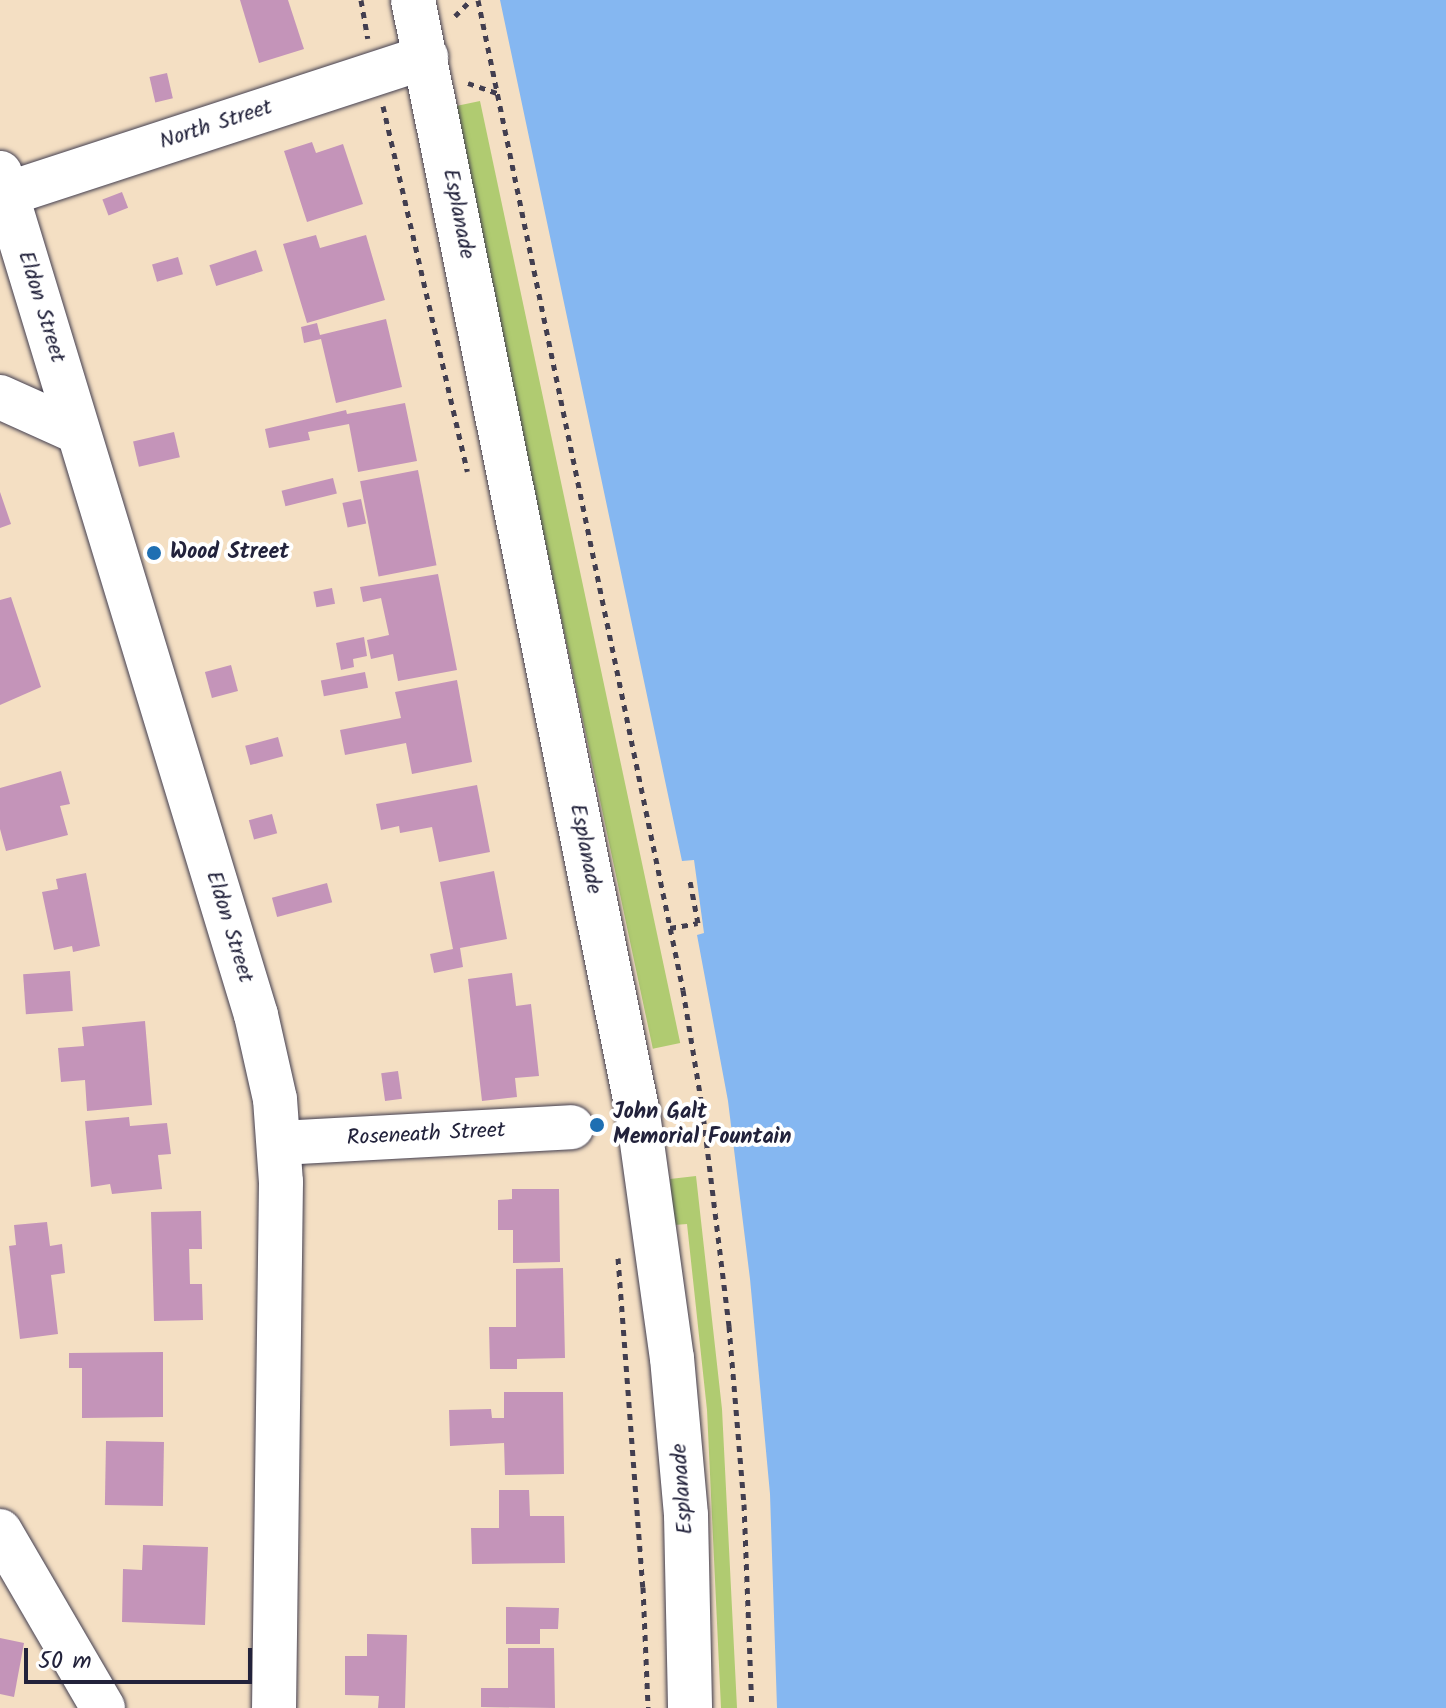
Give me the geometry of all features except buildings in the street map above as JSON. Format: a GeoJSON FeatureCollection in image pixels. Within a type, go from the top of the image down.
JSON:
{"type":"FeatureCollection","features":[{"type":"Feature","properties":{"kind":"street","name":"Esplanade"},"geometry":{"type":"LineString","coordinates":[[413,0],[638,1114],[672,1358],[686,1515],[690,1708]]}},
{"type":"Feature","properties":{"kind":"street","name":"North Street"},"geometry":{"type":"LineString","coordinates":[[3,184],[426,57]]}},
{"type":"Feature","properties":{"kind":"street","name":"Eldon Street"},"geometry":{"type":"LineString","coordinates":[[3,184],[256,1015],[275,1099],[279,1143],[274,1708]]}},
{"type":"Feature","properties":{"kind":"street"},"geometry":{"type":"LineString","coordinates":[[0,397],[22,410],[78,432]]}},
{"type":"Feature","properties":{"kind":"street","name":"Roseneath Street"},"geometry":{"type":"LineString","coordinates":[[279,1143],[572,1127]]}},
{"type":"Feature","properties":{"kind":"street"},"geometry":{"type":"LineString","coordinates":[[0,1531],[103,1708]]}},
{"type":"Feature","properties":{"kind":"path"},"geometry":{"type":"LineString","coordinates":[[361,0],[467,472]]}},
{"type":"Feature","properties":{"kind":"path"},"geometry":{"type":"LineString","coordinates":[[478,0],[683,990],[719,1225],[744,1504],[752,1708]]}},
{"type":"Feature","properties":{"kind":"path"},"geometry":{"type":"LineString","coordinates":[[670,928],[698,923],[690,881]]}},
{"type":"Feature","properties":{"kind":"path"},"geometry":{"type":"LineString","coordinates":[[617,1250],[642,1572],[648,1708]]}},
{"type":"Feature","properties":{"kind":"green space"},"geometry":{"type":"Polygon","coordinates":[[[480,101],[680,1043],[653,1049],[453,107],[480,101]]]}},
{"type":"Feature","properties":{"kind":"green space"},"geometry":{"type":"Polygon","coordinates":[[[696,1176],[722,1409],[737,1708],[721,1708],[707,1410],[687,1224],[674,1225],[670,1179],[696,1176]]]}},
{"type":"Feature","properties":{"kind":"water"},"geometry":{"type":"Polygon","coordinates":[[[500,0],[1446,0],[1446,1708],[777,1708],[770,1494],[750,1279],[728,1101],[697,935],[704,933],[694,860],[682,861],[500,0]]]}},
{"type":"Feature","properties":{"kind":"place","name":"Wood Street"},"geometry":{"type":"Point","coordinates":[154,553]}},
{"type":"Feature","properties":{"kind":"place","name":"John Galt Memorial Fountain"},"geometry":{"type":"Point","coordinates":[597,1125]}}]}
